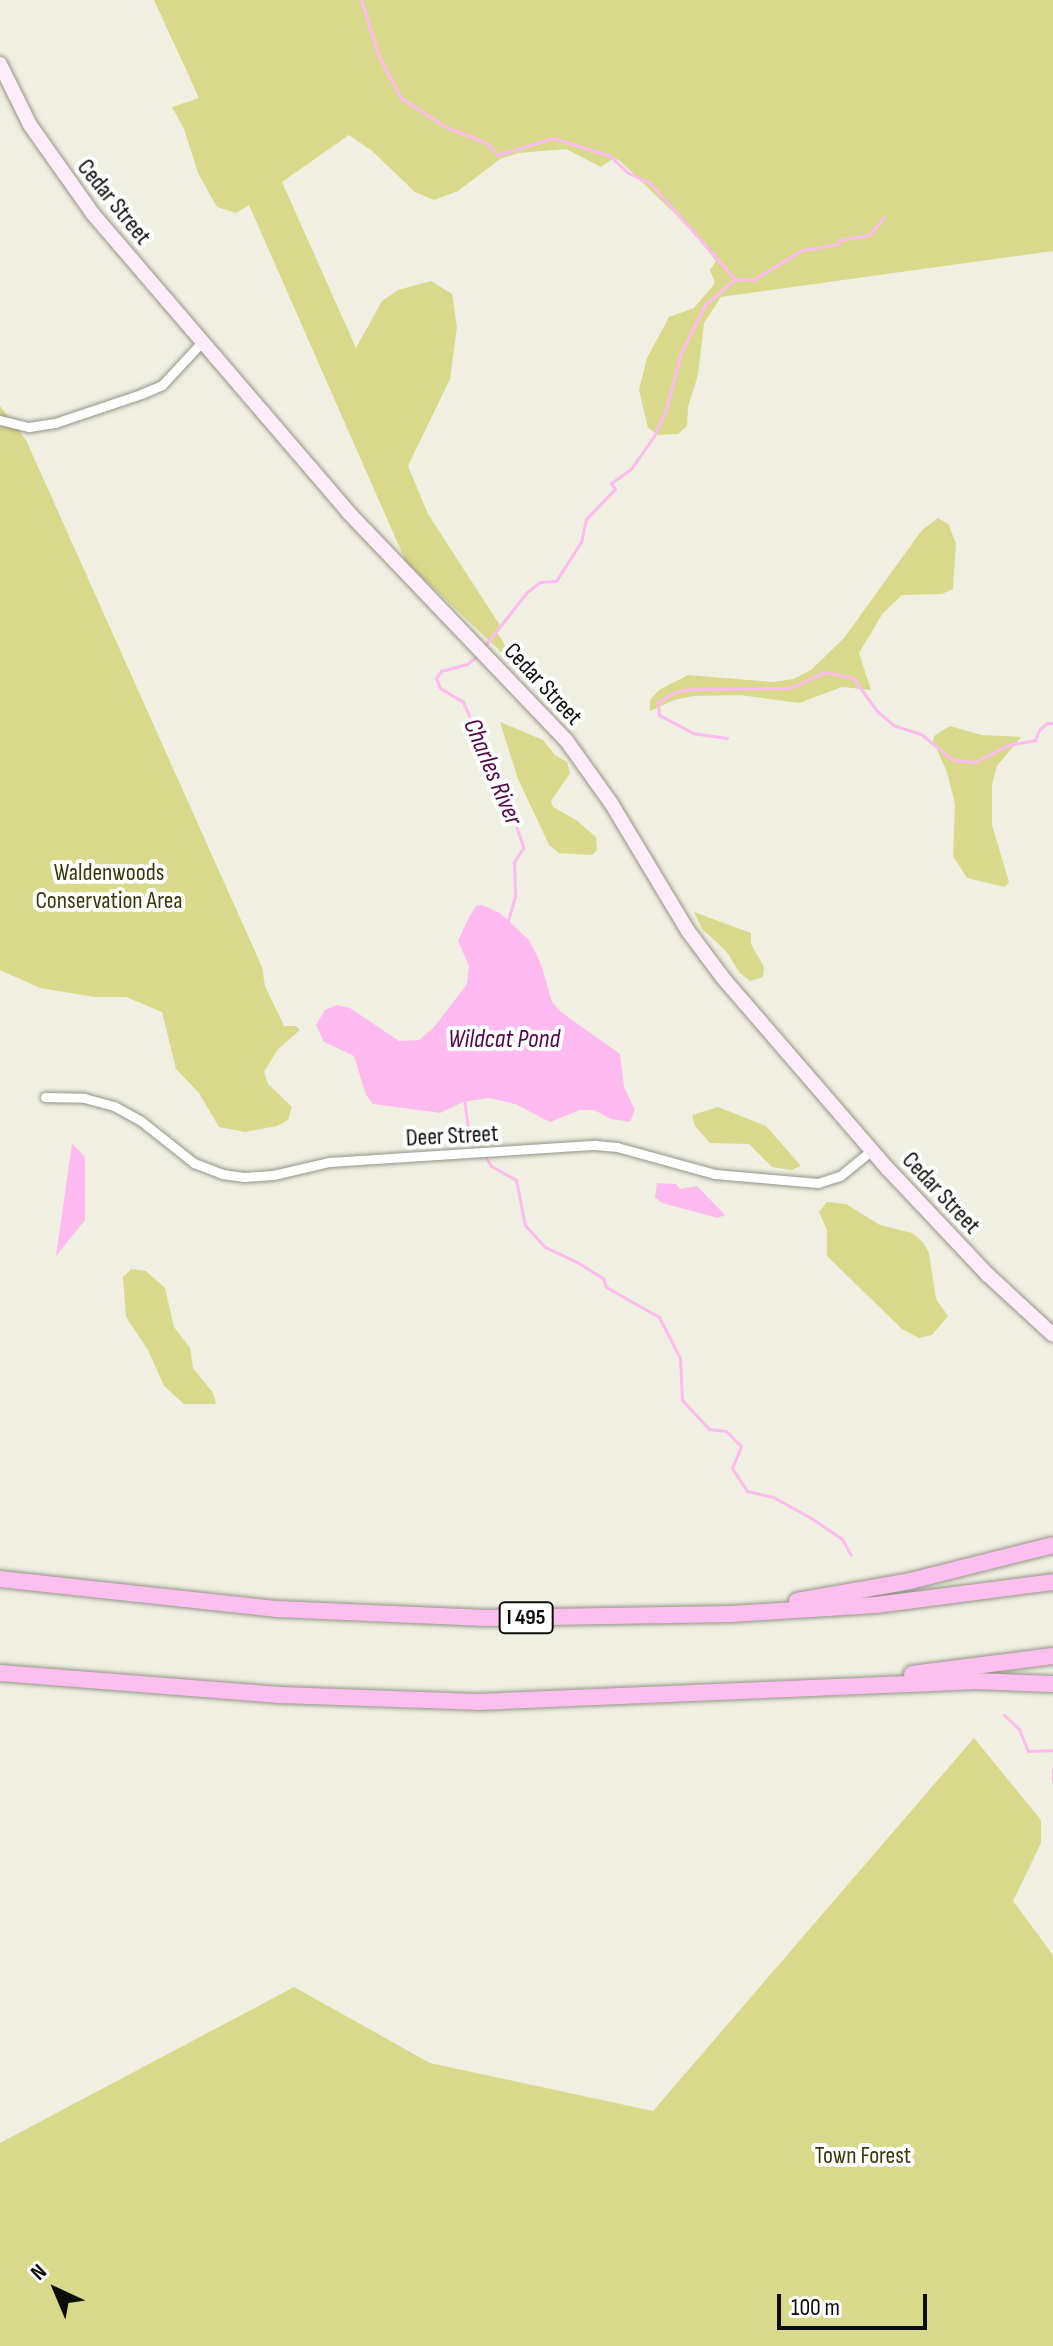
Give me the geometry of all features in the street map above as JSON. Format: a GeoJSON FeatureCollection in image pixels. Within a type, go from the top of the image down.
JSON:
{"type":"FeatureCollection","features":[{"type":"Feature","properties":{"kind":"highway"},"geometry":{"type":"LineString","coordinates":[[731,1614],[910,1581],[1053,1545]]}},
{"type":"Feature","properties":{"kind":"highway","name":"I 495"},"geometry":{"type":"LineString","coordinates":[[0,1579],[183,1601],[359,1614],[480,1618],[731,1614],[876,1605],[1053,1582]]}},
{"type":"Feature","properties":{"kind":"highway"},"geometry":{"type":"LineString","coordinates":[[763,1688],[1053,1656]]}},
{"type":"Feature","properties":{"kind":"highway"},"geometry":{"type":"LineString","coordinates":[[0,1673],[280,1695],[477,1702],[974,1681],[1053,1684]]}},
{"type":"Feature","properties":{"kind":"main road","name":"Cedar Street"},"geometry":{"type":"LineString","coordinates":[[0,64],[30,125],[64,177],[348,512],[577,754],[702,951],[871,1151],[988,1275],[1053,1335]]}},
{"type":"Feature","properties":{"kind":"street"},"geometry":{"type":"LineString","coordinates":[[0,420],[29,427],[55,423],[141,394],[162,385],[202,342]]}},
{"type":"Feature","properties":{"kind":"street","name":"Deer Street"},"geometry":{"type":"LineString","coordinates":[[45,1097],[84,1098],[119,1108],[194,1163],[230,1175],[265,1176],[329,1162],[610,1146],[715,1174],[818,1183],[840,1176],[871,1151]]}},
{"type":"Feature","properties":{"kind":"green space"},"geometry":{"type":"Polygon","coordinates":[[[154,0],[1053,0],[1053,251],[721,297],[704,323],[698,375],[688,407],[687,426],[678,434],[658,435],[648,428],[639,390],[647,358],[669,317],[694,308],[715,283],[710,270],[716,261],[695,233],[620,161],[614,158],[601,167],[566,149],[519,153],[500,159],[458,191],[434,200],[415,192],[372,151],[349,135],[282,182],[356,348],[382,301],[398,290],[431,281],[452,294],[457,327],[450,379],[408,466],[428,514],[501,627],[497,632],[521,671],[406,562],[249,205],[236,213],[217,207],[198,173],[184,129],[172,107],[199,98],[154,0]]]}},
{"type":"Feature","properties":{"kind":"green space","name":"Waldenwoods Conservation Area"},"geometry":{"type":"Polygon","coordinates":[[[0,406],[26,440],[262,967],[265,986],[284,1026],[296,1026],[300,1030],[278,1049],[264,1072],[268,1084],[292,1107],[288,1120],[277,1126],[245,1132],[219,1127],[199,1093],[176,1069],[162,1012],[126,997],[95,997],[40,988],[0,970],[0,406]]]}},
{"type":"Feature","properties":{"kind":"green space"},"geometry":{"type":"Polygon","coordinates":[[[938,518],[948,524],[956,543],[953,589],[942,594],[902,595],[883,613],[859,653],[871,690],[842,687],[799,703],[740,695],[694,696],[674,700],[650,711],[650,700],[659,690],[688,675],[773,682],[793,679],[811,670],[844,638],[922,530],[938,518]]]}},
{"type":"Feature","properties":{"kind":"green space"},"geometry":{"type":"Polygon","coordinates":[[[500,722],[543,740],[555,755],[567,762],[570,773],[551,801],[553,807],[576,820],[596,837],[597,850],[592,855],[559,853],[549,845],[518,779],[500,722]]]}},
{"type":"Feature","properties":{"kind":"green space"},"geometry":{"type":"Polygon","coordinates":[[[950,726],[981,735],[1021,737],[997,766],[992,785],[992,825],[1009,882],[1005,887],[967,878],[953,856],[955,804],[947,772],[933,741],[934,736],[950,726]]]}},
{"type":"Feature","properties":{"kind":"green space"},"geometry":{"type":"Polygon","coordinates":[[[694,912],[751,933],[751,944],[764,967],[763,977],[750,981],[740,973],[726,951],[702,929],[694,912]]]}},
{"type":"Feature","properties":{"kind":"green space"},"geometry":{"type":"Polygon","coordinates":[[[718,1107],[766,1126],[801,1166],[791,1170],[772,1167],[749,1144],[710,1143],[695,1126],[692,1115],[718,1107]]]}},
{"type":"Feature","properties":{"kind":"green space"},"geometry":{"type":"Polygon","coordinates":[[[827,1202],[846,1204],[880,1225],[912,1233],[923,1242],[929,1253],[936,1299],[948,1316],[932,1335],[919,1338],[902,1329],[827,1256],[827,1230],[819,1212],[827,1202]]]}},
{"type":"Feature","properties":{"kind":"green space"},"geometry":{"type":"Polygon","coordinates":[[[131,1269],[146,1271],[165,1288],[174,1327],[190,1348],[193,1368],[213,1393],[216,1404],[184,1404],[164,1386],[148,1350],[126,1317],[123,1277],[131,1269]]]}},
{"type":"Feature","properties":{"kind":"green space","name":"Town Forest"},"geometry":{"type":"Polygon","coordinates":[[[974,1738],[1041,1820],[1041,1843],[1013,1901],[1053,1955],[1053,2346],[0,2346],[0,2143],[294,1987],[430,2063],[653,2111],[974,1738]]]}},
{"type":"Feature","properties":{"kind":"water","name":"Wildcat Pond"},"geometry":{"type":"Polygon","coordinates":[[[482,905],[500,913],[529,940],[541,964],[552,1002],[561,1012],[620,1054],[624,1087],[635,1110],[630,1122],[611,1119],[594,1110],[580,1110],[550,1122],[515,1104],[489,1098],[463,1102],[440,1113],[373,1104],[366,1095],[354,1056],[324,1042],[316,1025],[325,1010],[337,1005],[350,1008],[399,1041],[419,1040],[434,1027],[467,984],[469,966],[458,941],[476,906],[482,905]]]}},
{"type":"Feature","properties":{"kind":"water"},"geometry":{"type":"Polygon","coordinates":[[[72,1143],[85,1157],[85,1220],[56,1256],[72,1143]]]}},
{"type":"Feature","properties":{"kind":"water"},"geometry":{"type":"Polygon","coordinates":[[[657,1183],[676,1184],[680,1189],[697,1186],[725,1215],[718,1218],[662,1203],[655,1197],[657,1183]]]}},
{"type":"Feature","properties":{"kind":"waterway","name":"Charles River"},"geometry":{"type":"LineString","coordinates":[[361,0],[379,57],[401,98],[446,127],[486,143],[498,155],[553,138],[610,156],[628,173],[650,183],[735,279],[705,305],[681,353],[666,409],[654,436],[632,468],[611,483],[615,489],[586,519],[581,542],[556,581],[540,582],[527,592],[483,648]]}},
{"type":"Feature","properties":{"kind":"waterway"},"geometry":{"type":"LineString","coordinates":[[735,279],[753,280],[802,250],[869,235],[884,217]]}},
{"type":"Feature","properties":{"kind":"waterway","name":"Charles River"},"geometry":{"type":"LineString","coordinates":[[479,654],[467,664],[441,671],[436,678],[440,688],[463,702],[511,810],[523,848],[514,862],[515,896],[508,921]]}},
{"type":"Feature","properties":{"kind":"waterway"},"geometry":{"type":"LineString","coordinates":[[727,738],[693,733],[659,715],[658,702],[675,692],[690,689],[790,688],[825,672],[853,678],[876,710],[893,725],[921,734],[953,760],[975,762],[1008,745],[1035,740],[1039,730],[1047,723],[1053,723]]}},
{"type":"Feature","properties":{"kind":"waterway","name":"Charles River"},"geometry":{"type":"LineString","coordinates":[[464,1099],[468,1127],[491,1166],[516,1180],[525,1225],[545,1247],[577,1262],[603,1278],[606,1287],[659,1317],[680,1358],[682,1400],[709,1429],[726,1431],[741,1446],[732,1468],[747,1491],[773,1497],[811,1518],[842,1539],[851,1555]]}},
{"type":"Feature","properties":{"kind":"waterway","name":"Charles River"},"geometry":{"type":"LineString","coordinates":[[1004,1715],[1019,1729],[1028,1751],[1053,1750]]}},
{"type":"Feature","properties":{"kind":"waterway","name":"Charles River"},"geometry":{"type":"LineString","coordinates":[[1053,1769],[1053,1781]]}}]}
